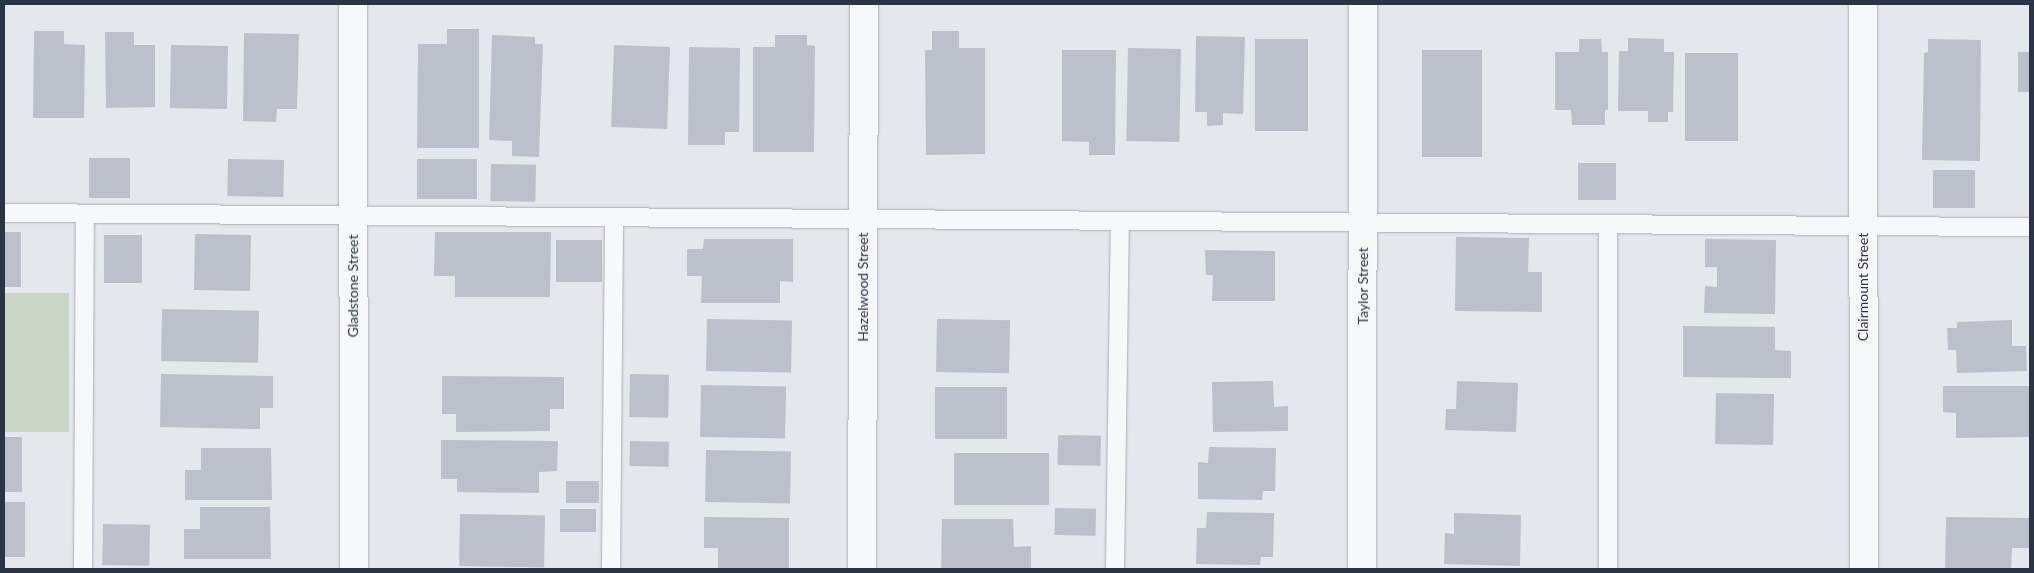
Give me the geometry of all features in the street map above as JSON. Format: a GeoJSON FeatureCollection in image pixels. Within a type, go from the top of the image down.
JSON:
{"type":"FeatureCollection","features":[{"type":"Feature","properties":{"kind":"street","name":"Gladstone Street"},"geometry":{"type":"LineString","coordinates":[[353,4],[354,569]]}},
{"type":"Feature","properties":{"kind":"street","name":"Hazelwood Street"},"geometry":{"type":"LineString","coordinates":[[862,569],[864,4]]}},
{"type":"Feature","properties":{"kind":"street","name":"Taylor Street"},"geometry":{"type":"LineString","coordinates":[[1362,569],[1363,4]]}},
{"type":"Feature","properties":{"kind":"street","name":"Clairmount Street"},"geometry":{"type":"LineString","coordinates":[[1862,4],[1864,569]]}},
{"type":"Feature","properties":{"kind":"lane"},"geometry":{"type":"LineString","coordinates":[[4,213],[2030,227]]}},
{"type":"Feature","properties":{"kind":"lane"},"geometry":{"type":"LineString","coordinates":[[83,569],[85,214]]}},
{"type":"Feature","properties":{"kind":"lane"},"geometry":{"type":"LineString","coordinates":[[611,569],[614,218]]}},
{"type":"Feature","properties":{"kind":"lane"},"geometry":{"type":"LineString","coordinates":[[1115,569],[1120,221]]}},
{"type":"Feature","properties":{"kind":"lane"},"geometry":{"type":"LineString","coordinates":[[1608,224],[1608,569]]}},
{"type":"Feature","properties":{"kind":"green space"},"geometry":{"type":"Polygon","coordinates":[[[4,293],[69,293],[69,432],[4,432],[4,293]]]}},
{"type":"Feature","properties":{"kind":"building"},"geometry":{"type":"Polygon","coordinates":[[[447,29],[479,29],[479,148],[417,148],[418,44],[447,44],[447,29]]]}},
{"type":"Feature","properties":{"kind":"building"},"geometry":{"type":"Polygon","coordinates":[[[34,31],[64,31],[64,44],[85,45],[84,118],[33,118],[34,31]]]}},
{"type":"Feature","properties":{"kind":"building"},"geometry":{"type":"Polygon","coordinates":[[[932,31],[959,31],[959,48],[985,48],[985,154],[926,155],[925,50],[932,50],[932,31]]]}},
{"type":"Feature","properties":{"kind":"building"},"geometry":{"type":"Polygon","coordinates":[[[105,32],[134,32],[134,45],[155,45],[155,107],[106,108],[105,32]]]}},
{"type":"Feature","properties":{"kind":"building"},"geometry":{"type":"Polygon","coordinates":[[[244,33],[299,34],[297,109],[277,109],[276,122],[243,121],[244,33]]]}},
{"type":"Feature","properties":{"kind":"building"},"geometry":{"type":"Polygon","coordinates":[[[492,35],[535,37],[535,44],[543,44],[539,157],[512,156],[512,141],[489,140],[492,35]]]}},
{"type":"Feature","properties":{"kind":"building"},"geometry":{"type":"Polygon","coordinates":[[[775,35],[807,35],[807,45],[815,46],[814,152],[753,152],[753,47],[775,47],[775,35]]]}},
{"type":"Feature","properties":{"kind":"building"},"geometry":{"type":"Polygon","coordinates":[[[1196,36],[1245,37],[1243,114],[1223,113],[1223,125],[1207,126],[1207,112],[1195,112],[1196,36]]]}},
{"type":"Feature","properties":{"kind":"building"},"geometry":{"type":"Polygon","coordinates":[[[1628,38],[1664,39],[1664,52],[1674,52],[1673,112],[1668,112],[1668,122],[1648,122],[1648,111],[1618,111],[1619,51],[1628,51],[1628,38]]]}},
{"type":"Feature","properties":{"kind":"building"},"geometry":{"type":"Polygon","coordinates":[[[1255,39],[1308,39],[1308,131],[1255,131],[1255,39]]]}},
{"type":"Feature","properties":{"kind":"building"},"geometry":{"type":"Polygon","coordinates":[[[1579,39],[1601,39],[1602,52],[1608,52],[1608,110],[1605,110],[1605,125],[1572,125],[1571,110],[1555,110],[1555,52],[1579,52],[1579,39]]]}},
{"type":"Feature","properties":{"kind":"building"},"geometry":{"type":"Polygon","coordinates":[[[1928,39],[1981,40],[1980,161],[1922,160],[1924,53],[1928,52],[1928,39]]]}},
{"type":"Feature","properties":{"kind":"building"},"geometry":{"type":"Polygon","coordinates":[[[171,45],[228,46],[227,109],[170,108],[171,45]]]}},
{"type":"Feature","properties":{"kind":"building"},"geometry":{"type":"Polygon","coordinates":[[[614,45],[670,47],[667,129],[611,127],[614,45]]]}},
{"type":"Feature","properties":{"kind":"building"},"geometry":{"type":"Polygon","coordinates":[[[689,47],[740,48],[739,132],[725,132],[725,145],[688,145],[689,47]]]}},
{"type":"Feature","properties":{"kind":"building"},"geometry":{"type":"Polygon","coordinates":[[[1128,48],[1181,49],[1179,142],[1126,141],[1128,48]]]}},
{"type":"Feature","properties":{"kind":"building"},"geometry":{"type":"Polygon","coordinates":[[[1062,50],[1116,50],[1115,155],[1089,155],[1089,142],[1062,141],[1062,50]]]}},
{"type":"Feature","properties":{"kind":"building"},"geometry":{"type":"Polygon","coordinates":[[[1422,50],[1482,50],[1482,157],[1422,157],[1422,50]]]}},
{"type":"Feature","properties":{"kind":"building"},"geometry":{"type":"Polygon","coordinates":[[[2018,52],[2030,52],[2030,92],[2018,92],[2018,52]]]}},
{"type":"Feature","properties":{"kind":"building"},"geometry":{"type":"Polygon","coordinates":[[[1685,53],[1738,53],[1738,141],[1685,141],[1685,53]]]}},
{"type":"Feature","properties":{"kind":"building"},"geometry":{"type":"Polygon","coordinates":[[[89,158],[130,158],[130,198],[89,198],[89,158]]]}},
{"type":"Feature","properties":{"kind":"building"},"geometry":{"type":"Polygon","coordinates":[[[228,159],[284,160],[283,197],[227,196],[228,159]]]}},
{"type":"Feature","properties":{"kind":"building"},"geometry":{"type":"Polygon","coordinates":[[[417,159],[477,159],[477,199],[417,199],[417,159]]]}},
{"type":"Feature","properties":{"kind":"building"},"geometry":{"type":"Polygon","coordinates":[[[1578,163],[1616,163],[1616,200],[1578,200],[1578,163]]]}},
{"type":"Feature","properties":{"kind":"building"},"geometry":{"type":"Polygon","coordinates":[[[491,164],[536,165],[535,202],[490,201],[491,164]]]}},
{"type":"Feature","properties":{"kind":"building"},"geometry":{"type":"Polygon","coordinates":[[[1933,170],[1975,170],[1975,208],[1933,208],[1933,170]]]}},
{"type":"Feature","properties":{"kind":"building"},"geometry":{"type":"Polygon","coordinates":[[[4,232],[21,232],[21,287],[4,287],[4,232]]]}},
{"type":"Feature","properties":{"kind":"building"},"geometry":{"type":"Polygon","coordinates":[[[435,232],[551,232],[550,297],[455,297],[455,276],[434,276],[435,232]]]}},
{"type":"Feature","properties":{"kind":"building"},"geometry":{"type":"Polygon","coordinates":[[[195,234],[251,235],[250,291],[194,290],[195,234]]]}},
{"type":"Feature","properties":{"kind":"building"},"geometry":{"type":"Polygon","coordinates":[[[104,235],[142,235],[142,283],[104,283],[104,235]]]}},
{"type":"Feature","properties":{"kind":"building"},"geometry":{"type":"Polygon","coordinates":[[[1456,237],[1529,238],[1528,272],[1542,272],[1542,312],[1455,311],[1456,237]]]}},
{"type":"Feature","properties":{"kind":"building"},"geometry":{"type":"Polygon","coordinates":[[[704,239],[793,239],[793,282],[780,281],[780,303],[701,303],[702,276],[687,276],[687,249],[703,249],[704,239]]]}},
{"type":"Feature","properties":{"kind":"building"},"geometry":{"type":"Polygon","coordinates":[[[1705,239],[1776,240],[1775,314],[1704,313],[1705,286],[1717,287],[1717,267],[1705,267],[1705,239]]]}},
{"type":"Feature","properties":{"kind":"building"},"geometry":{"type":"Polygon","coordinates":[[[556,240],[602,240],[602,282],[556,282],[556,240]]]}},
{"type":"Feature","properties":{"kind":"building"},"geometry":{"type":"Polygon","coordinates":[[[1205,250],[1275,251],[1275,301],[1212,301],[1213,275],[1206,275],[1205,250]]]}},
{"type":"Feature","properties":{"kind":"building"},"geometry":{"type":"Polygon","coordinates":[[[162,309],[259,311],[258,363],[161,361],[162,309]]]}},
{"type":"Feature","properties":{"kind":"building"},"geometry":{"type":"Polygon","coordinates":[[[707,319],[792,320],[791,372],[706,371],[707,319]]]}},
{"type":"Feature","properties":{"kind":"building"},"geometry":{"type":"Polygon","coordinates":[[[937,319],[1010,320],[1009,373],[936,372],[937,319]]]}},
{"type":"Feature","properties":{"kind":"building"},"geometry":{"type":"Polygon","coordinates":[[[2012,320],[2012,346],[2026,346],[2027,371],[1957,373],[1956,350],[1948,350],[1947,328],[1957,328],[1957,322],[2012,320]]]}},
{"type":"Feature","properties":{"kind":"building"},"geometry":{"type":"Polygon","coordinates":[[[1683,326],[1775,327],[1775,350],[1791,351],[1791,378],[1683,377],[1683,326]]]}},
{"type":"Feature","properties":{"kind":"building"},"geometry":{"type":"Polygon","coordinates":[[[161,374],[273,376],[273,408],[260,408],[260,429],[160,427],[161,374]]]}},
{"type":"Feature","properties":{"kind":"building"},"geometry":{"type":"Polygon","coordinates":[[[630,374],[669,375],[668,418],[629,417],[630,374]]]}},
{"type":"Feature","properties":{"kind":"building"},"geometry":{"type":"Polygon","coordinates":[[[442,376],[564,377],[564,409],[550,409],[550,431],[456,432],[456,414],[442,414],[442,376]]]}},
{"type":"Feature","properties":{"kind":"building"},"geometry":{"type":"Polygon","coordinates":[[[1273,381],[1274,407],[1288,406],[1288,431],[1213,432],[1212,382],[1273,381]]]}},
{"type":"Feature","properties":{"kind":"building"},"geometry":{"type":"Polygon","coordinates":[[[1457,381],[1518,383],[1516,432],[1445,430],[1446,409],[1456,409],[1457,381]]]}},
{"type":"Feature","properties":{"kind":"building"},"geometry":{"type":"Polygon","coordinates":[[[701,385],[786,386],[785,438],[700,437],[701,385]]]}},
{"type":"Feature","properties":{"kind":"building"},"geometry":{"type":"Polygon","coordinates":[[[1943,386],[2030,386],[2030,437],[1956,438],[1956,413],[1943,412],[1943,386]]]}},
{"type":"Feature","properties":{"kind":"building"},"geometry":{"type":"Polygon","coordinates":[[[935,387],[1007,387],[1007,439],[935,439],[935,387]]]}},
{"type":"Feature","properties":{"kind":"building"},"geometry":{"type":"Polygon","coordinates":[[[1716,393],[1774,394],[1773,445],[1715,444],[1716,393]]]}},
{"type":"Feature","properties":{"kind":"building"},"geometry":{"type":"Polygon","coordinates":[[[1058,435],[1101,436],[1100,466],[1057,465],[1058,435]]]}},
{"type":"Feature","properties":{"kind":"building"},"geometry":{"type":"Polygon","coordinates":[[[4,437],[22,437],[22,492],[4,492],[4,437]]]}},
{"type":"Feature","properties":{"kind":"building"},"geometry":{"type":"Polygon","coordinates":[[[441,440],[558,441],[557,471],[539,472],[539,493],[457,492],[457,479],[441,479],[441,440]]]}},
{"type":"Feature","properties":{"kind":"building"},"geometry":{"type":"Polygon","coordinates":[[[630,441],[669,442],[669,467],[630,466],[630,441]]]}},
{"type":"Feature","properties":{"kind":"building"},"geometry":{"type":"Polygon","coordinates":[[[1209,447],[1276,448],[1275,491],[1263,491],[1262,500],[1198,499],[1198,462],[1208,463],[1209,447]]]}},
{"type":"Feature","properties":{"kind":"building"},"geometry":{"type":"Polygon","coordinates":[[[201,448],[271,448],[272,500],[185,500],[185,470],[201,470],[201,448]]]}},
{"type":"Feature","properties":{"kind":"building"},"geometry":{"type":"Polygon","coordinates":[[[706,450],[791,451],[790,503],[705,502],[706,450]]]}},
{"type":"Feature","properties":{"kind":"building"},"geometry":{"type":"Polygon","coordinates":[[[954,453],[1049,453],[1049,505],[954,505],[954,453]]]}},
{"type":"Feature","properties":{"kind":"building"},"geometry":{"type":"Polygon","coordinates":[[[566,481],[599,481],[599,503],[566,503],[566,481]]]}},
{"type":"Feature","properties":{"kind":"building"},"geometry":{"type":"Polygon","coordinates":[[[4,502],[25,502],[25,557],[4,557],[4,502]]]}},
{"type":"Feature","properties":{"kind":"building"},"geometry":{"type":"Polygon","coordinates":[[[200,507],[270,507],[271,559],[184,559],[184,529],[200,529],[200,507]]]}},
{"type":"Feature","properties":{"kind":"building"},"geometry":{"type":"Polygon","coordinates":[[[1055,508],[1096,509],[1096,536],[1055,535],[1055,508]]]}},
{"type":"Feature","properties":{"kind":"building"},"geometry":{"type":"Polygon","coordinates":[[[560,509],[596,509],[596,532],[560,532],[560,509]]]}},
{"type":"Feature","properties":{"kind":"building"},"geometry":{"type":"Polygon","coordinates":[[[1207,512],[1274,513],[1273,557],[1261,557],[1260,565],[1196,564],[1197,528],[1206,528],[1207,512]]]}},
{"type":"Feature","properties":{"kind":"building"},"geometry":{"type":"Polygon","coordinates":[[[1454,513],[1521,515],[1520,566],[1444,564],[1445,533],[1454,534],[1454,513]]]}},
{"type":"Feature","properties":{"kind":"building"},"geometry":{"type":"Polygon","coordinates":[[[460,514],[545,515],[544,567],[459,566],[460,514]]]}},
{"type":"Feature","properties":{"kind":"building"},"geometry":{"type":"Polygon","coordinates":[[[704,517],[789,518],[789,569],[718,569],[718,548],[704,548],[704,517]]]}},
{"type":"Feature","properties":{"kind":"building"},"geometry":{"type":"Polygon","coordinates":[[[1946,517],[2030,518],[2030,548],[2012,548],[2011,569],[1945,569],[1946,517]]]}},
{"type":"Feature","properties":{"kind":"building"},"geometry":{"type":"Polygon","coordinates":[[[942,519],[1013,519],[1014,547],[1031,546],[1031,569],[941,569],[942,519]]]}},
{"type":"Feature","properties":{"kind":"building"},"geometry":{"type":"Polygon","coordinates":[[[103,524],[150,525],[149,566],[102,565],[103,524]]]}}]}
